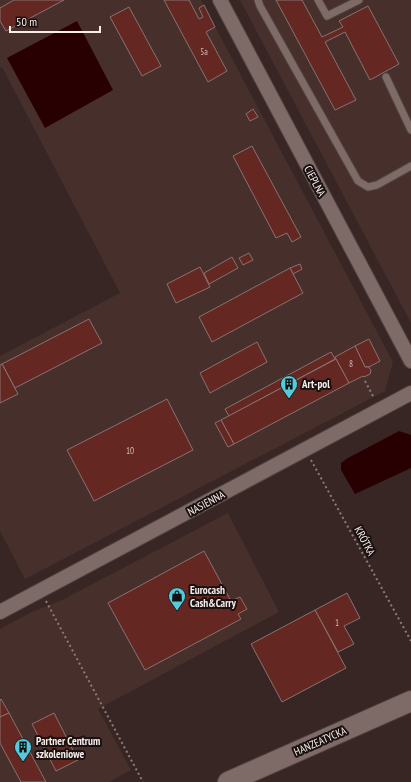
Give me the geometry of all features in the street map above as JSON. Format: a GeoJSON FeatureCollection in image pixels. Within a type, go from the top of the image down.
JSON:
{"type":"FeatureCollection","features":[{"type":"Feature","properties":{"kind":"street","name":"CIEPLNA"},"geometry":{"type":"LineString","coordinates":[[220,0],[411,361]]}},
{"type":"Feature","properties":{"kind":"street","name":"NASIENNA"},"geometry":{"type":"LineString","coordinates":[[0,612],[411,393]]}},
{"type":"Feature","properties":{"kind":"street","name":"HANZEATYCKA"},"geometry":{"type":"LineString","coordinates":[[228,782],[411,701]]}},
{"type":"Feature","properties":{"kind":"lane"},"geometry":{"type":"LineString","coordinates":[[258,0],[358,181],[368,187],[377,185],[411,166]]}},
{"type":"Feature","properties":{"kind":"lane"},"geometry":{"type":"LineString","coordinates":[[318,0],[327,16],[359,0]]}},
{"type":"Feature","properties":{"kind":"lane"},"geometry":{"type":"LineString","coordinates":[[386,77],[411,130]]}},
{"type":"Feature","properties":{"kind":"path"},"geometry":{"type":"LineString","coordinates":[[365,381],[376,402]]}},
{"type":"Feature","properties":{"kind":"path","name":"KRÓTKA"},"geometry":{"type":"LineString","coordinates":[[305,450],[411,640]]}},
{"type":"Feature","properties":{"kind":"path"},"geometry":{"type":"LineString","coordinates":[[41,591],[144,782]]}},
{"type":"Feature","properties":{"kind":"shaded area"},"geometry":{"type":"Polygon","coordinates":[[[0,0],[201,0],[393,362],[385,391],[25,579],[0,531],[0,356],[120,293],[2,67],[0,68],[0,0]]]}},
{"type":"Feature","properties":{"kind":"shaded area"},"geometry":{"type":"Polygon","coordinates":[[[240,0],[411,0],[411,323],[240,0]]]}},
{"type":"Feature","properties":{"kind":"shaded area"},"geometry":{"type":"Polygon","coordinates":[[[77,21],[113,90],[45,128],[7,58],[77,21]]]}},
{"type":"Feature","properties":{"kind":"shaded area"},"geometry":{"type":"Polygon","coordinates":[[[399,431],[411,435],[411,468],[355,494],[341,470],[341,463],[399,431]]]}},
{"type":"Feature","properties":{"kind":"shaded area"},"geometry":{"type":"Polygon","coordinates":[[[228,513],[279,612],[98,709],[131,770],[109,782],[0,782],[0,629],[32,612],[62,600],[228,513]]]}},
{"type":"Feature","properties":{"kind":"building"},"geometry":{"type":"Polygon","coordinates":[[[14,0],[64,0],[6,31],[0,21],[0,8],[14,0]]]}},
{"type":"Feature","properties":{"kind":"building"},"geometry":{"type":"Polygon","coordinates":[[[164,0],[189,0],[199,19],[203,17],[199,8],[204,5],[215,27],[206,32],[227,71],[208,82],[164,0]]]}},
{"type":"Feature","properties":{"kind":"building"},"geometry":{"type":"Polygon","coordinates":[[[276,0],[302,0],[322,37],[343,27],[339,21],[368,6],[399,64],[370,80],[345,32],[325,42],[356,100],[335,110],[276,0]]]}},
{"type":"Feature","properties":{"kind":"building"},"geometry":{"type":"Polygon","coordinates":[[[129,7],[161,66],[142,76],[110,17],[129,7]]]}},
{"type":"Feature","properties":{"kind":"building"},"geometry":{"type":"Polygon","coordinates":[[[253,109],[258,117],[250,121],[246,114],[253,109]]]}},
{"type":"Feature","properties":{"kind":"building"},"geometry":{"type":"Polygon","coordinates":[[[252,146],[301,237],[292,242],[287,233],[276,238],[233,156],[252,146]]]}},
{"type":"Feature","properties":{"kind":"building"},"geometry":{"type":"Polygon","coordinates":[[[249,253],[253,260],[243,265],[239,258],[249,253]]]}},
{"type":"Feature","properties":{"kind":"building"},"geometry":{"type":"Polygon","coordinates":[[[232,257],[238,268],[209,284],[204,273],[232,257]]]}},
{"type":"Feature","properties":{"kind":"building"},"geometry":{"type":"Polygon","coordinates":[[[300,264],[302,269],[293,274],[290,268],[300,264]]]}},
{"type":"Feature","properties":{"kind":"building"},"geometry":{"type":"Polygon","coordinates":[[[200,267],[210,287],[176,303],[167,284],[200,267]]]}},
{"type":"Feature","properties":{"kind":"building"},"geometry":{"type":"Polygon","coordinates":[[[290,268],[303,293],[212,342],[199,317],[290,268]]]}},
{"type":"Feature","properties":{"kind":"building"},"geometry":{"type":"Polygon","coordinates":[[[89,319],[102,343],[15,388],[2,364],[89,319]]]}},
{"type":"Feature","properties":{"kind":"building"},"geometry":{"type":"Polygon","coordinates":[[[369,339],[380,361],[369,367],[365,367],[355,346],[369,339]]]}},
{"type":"Feature","properties":{"kind":"building"},"geometry":{"type":"Polygon","coordinates":[[[257,342],[267,362],[210,393],[200,373],[257,342]]]}},
{"type":"Feature","properties":{"kind":"building"},"geometry":{"type":"Polygon","coordinates":[[[355,346],[365,367],[369,367],[371,371],[370,374],[349,383],[335,357],[355,346]]]}},
{"type":"Feature","properties":{"kind":"building"},"geometry":{"type":"Polygon","coordinates":[[[331,352],[335,359],[229,416],[225,409],[331,352]]]}},
{"type":"Feature","properties":{"kind":"building","name":"Art-pol"},"geometry":{"type":"Polygon","coordinates":[[[336,359],[349,383],[234,444],[221,420],[336,359]]]}},
{"type":"Feature","properties":{"kind":"building"},"geometry":{"type":"Polygon","coordinates":[[[2,364],[18,394],[0,403],[0,365],[2,364]]]}},
{"type":"Feature","properties":{"kind":"building"},"geometry":{"type":"Polygon","coordinates":[[[167,399],[193,450],[94,501],[67,450],[167,399]]]}},
{"type":"Feature","properties":{"kind":"building"},"geometry":{"type":"Polygon","coordinates":[[[221,420],[234,444],[228,447],[215,423],[221,420]]]}},
{"type":"Feature","properties":{"kind":"building","name":"Eurocash Cash&Carry"},"geometry":{"type":"Polygon","coordinates":[[[204,551],[231,601],[240,597],[247,609],[238,614],[241,619],[145,670],[108,603],[204,551]]]}},
{"type":"Feature","properties":{"kind":"building"},"geometry":{"type":"Polygon","coordinates":[[[347,593],[360,618],[344,626],[354,644],[338,652],[315,610],[347,593]]]}},
{"type":"Feature","properties":{"kind":"building"},"geometry":{"type":"Polygon","coordinates":[[[315,610],[346,668],[282,702],[251,644],[315,610]]]}},
{"type":"Feature","properties":{"kind":"building"},"geometry":{"type":"Polygon","coordinates":[[[1,699],[9,713],[0,717],[0,700],[1,699]]]}},
{"type":"Feature","properties":{"kind":"building","name":"Partner Centrum szkoleniowe"},"geometry":{"type":"Polygon","coordinates":[[[9,713],[46,782],[21,782],[0,743],[0,717],[9,713]]]}},
{"type":"Feature","properties":{"kind":"building"},"geometry":{"type":"Polygon","coordinates":[[[54,713],[78,760],[56,771],[32,724],[54,713]]]}},
{"type":"Feature","properties":{"kind":"place","name":"Art-pol"},"geometry":{"type":"Point","coordinates":[289,399]}},
{"type":"Feature","properties":{"kind":"place","name":"Eurocash Cash&Carry"},"geometry":{"type":"Point","coordinates":[177,611]}},
{"type":"Feature","properties":{"kind":"place","name":"Partner Centrum szkoleniowe"},"geometry":{"type":"Point","coordinates":[23,762]}}]}
